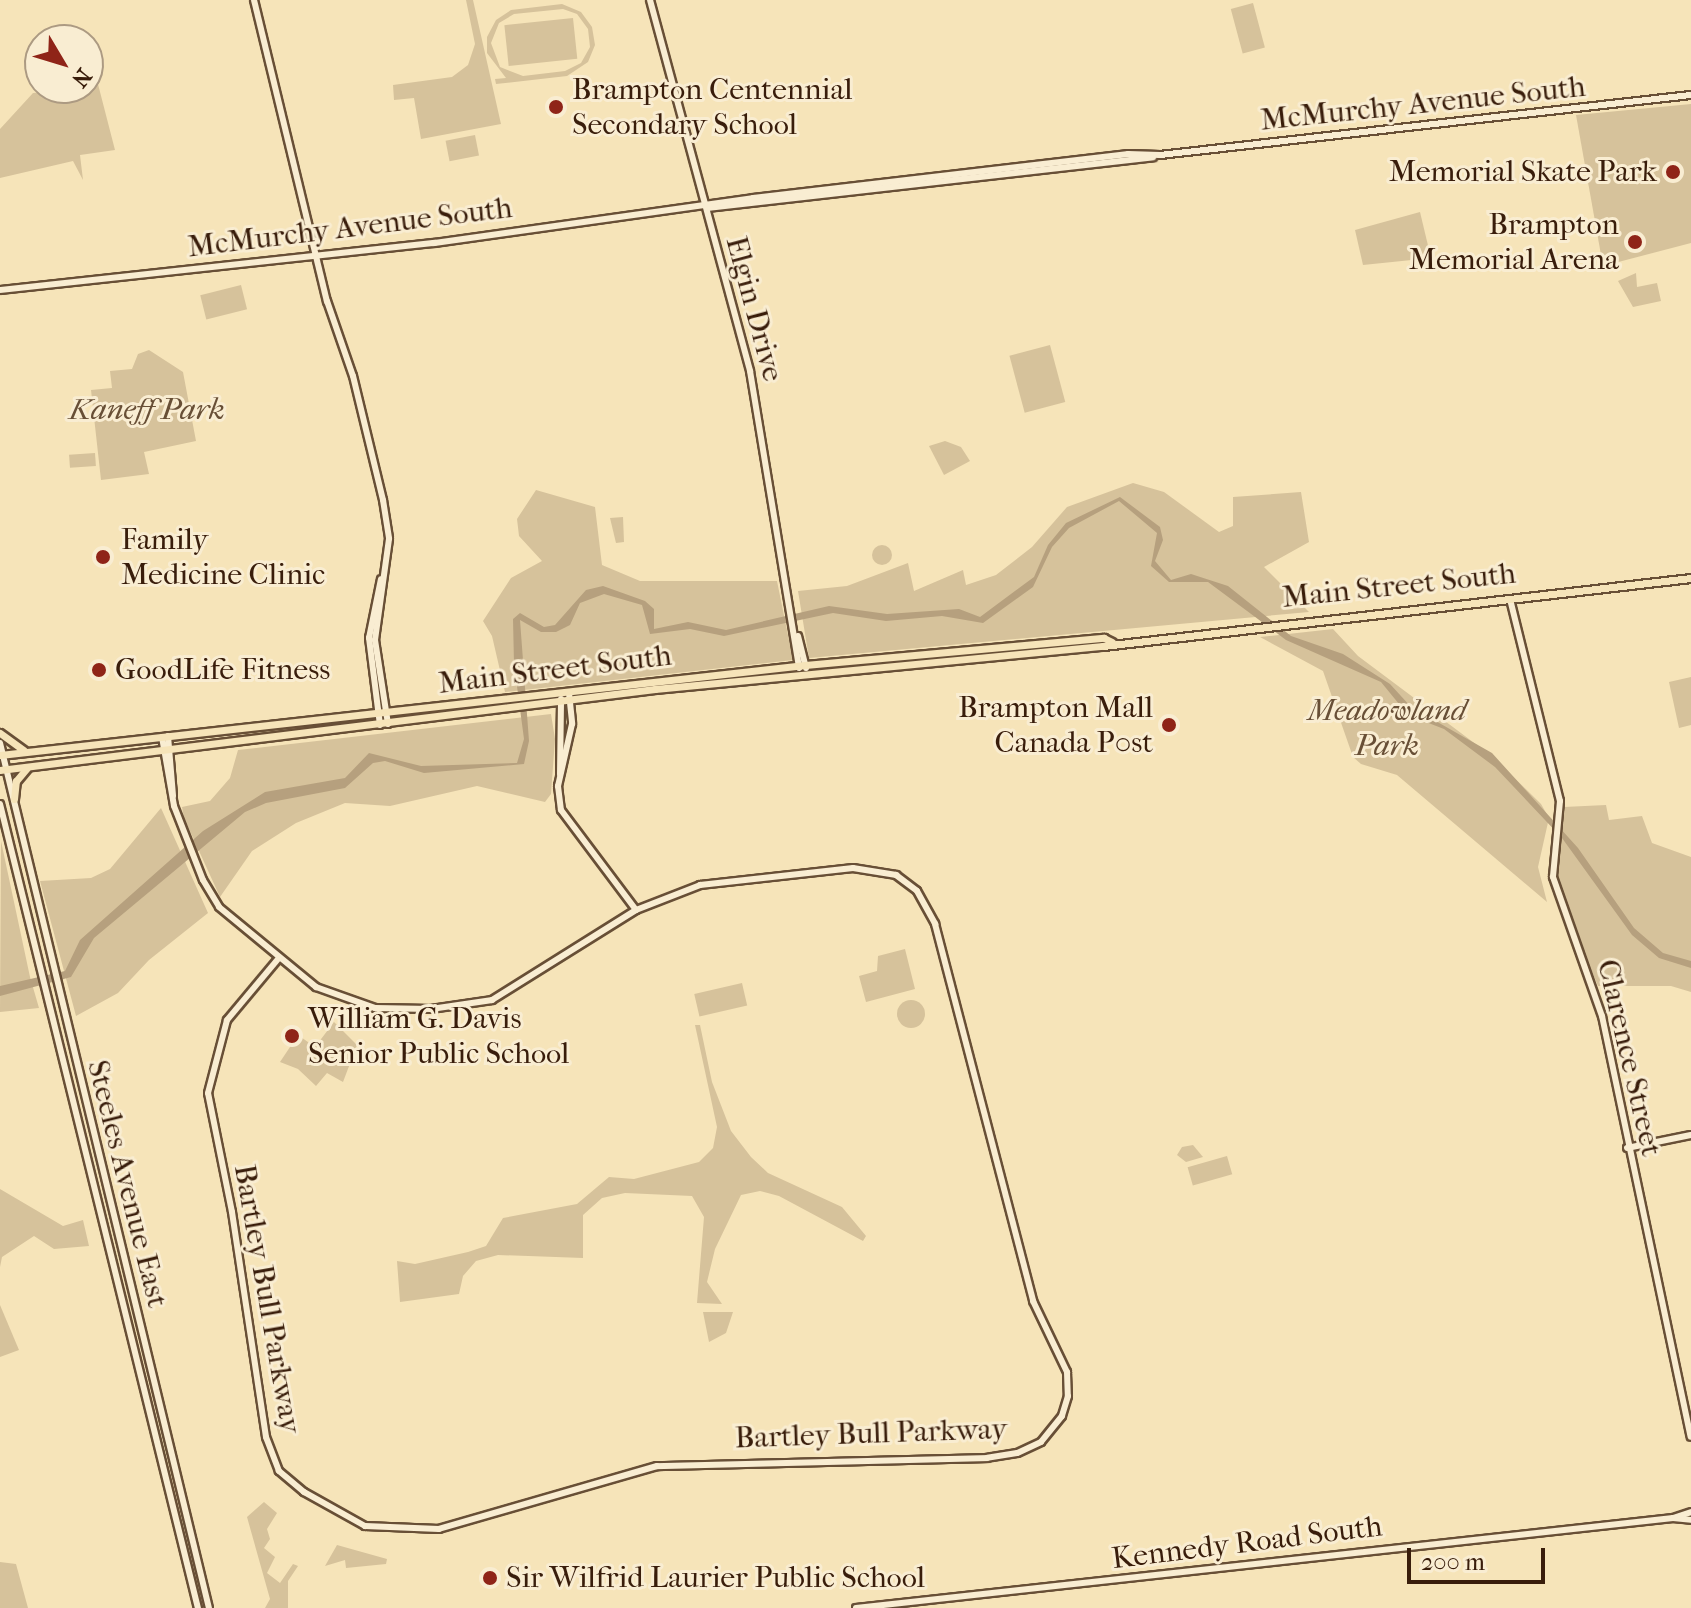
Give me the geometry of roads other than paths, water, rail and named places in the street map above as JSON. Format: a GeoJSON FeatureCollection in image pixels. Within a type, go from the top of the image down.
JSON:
{"type":"FeatureCollection","features":[{"type":"Feature","properties":{"kind":"main road","name":"Main Street South"},"geometry":{"type":"LineString","coordinates":[[565,697],[804,675],[1691,578]]}},
{"type":"Feature","properties":{"kind":"main road","name":"Main Street South"},"geometry":{"type":"LineString","coordinates":[[1,755],[165,736],[536,701],[802,665],[1104,638],[1112,642]]}},
{"type":"Feature","properties":{"kind":"main road","name":"Main Street South"},"geometry":{"type":"LineString","coordinates":[[3,770],[384,724],[508,704]]}},
{"type":"Feature","properties":{"kind":"main road"},"geometry":{"type":"LineString","coordinates":[[0,733],[12,745],[29,751]]}},
{"type":"Feature","properties":{"kind":"main road"},"geometry":{"type":"LineString","coordinates":[[95,744],[97,759]]}},
{"type":"Feature","properties":{"kind":"main road"},"geometry":{"type":"LineString","coordinates":[[14,799],[17,778],[29,766]]}},
{"type":"Feature","properties":{"kind":"street"},"geometry":{"type":"LineString","coordinates":[[254,0],[317,256],[383,500],[389,539],[381,579],[375,640],[384,724]]}},
{"type":"Feature","properties":{"kind":"street","name":"Elgin Drive"},"geometry":{"type":"LineString","coordinates":[[650,0],[750,371],[804,675]]}},
{"type":"Feature","properties":{"kind":"street","name":"McMurchy Avenue South"},"geometry":{"type":"LineString","coordinates":[[0,290],[317,256],[1128,154],[1160,155],[1691,95]]}},
{"type":"Feature","properties":{"kind":"street","name":"Clarence Street"},"geometry":{"type":"LineString","coordinates":[[1510,599],[1556,780],[1560,820],[1555,839],[1557,893],[1596,991],[1691,1437]]}},
{"type":"Feature","properties":{"kind":"street"},"geometry":{"type":"LineString","coordinates":[[565,697],[558,798],[568,826],[636,910]]}},
{"type":"Feature","properties":{"kind":"street","name":"Bartley Bull Parkway"},"geometry":{"type":"LineString","coordinates":[[165,736],[173,799],[196,862],[219,907],[278,959],[316,987],[365,1006],[397,1011],[472,1004],[518,988],[636,910],[700,885],[853,868],[896,875],[924,900],[987,1109],[1033,1301],[1062,1357],[1069,1384],[1062,1416],[1041,1442],[987,1458],[657,1466],[439,1529],[365,1526],[304,1492],[279,1471],[266,1437],[232,1212],[208,1093],[227,1020],[278,959]]}},
{"type":"Feature","properties":{"kind":"street","name":"Steeles Avenue East"},"geometry":{"type":"LineString","coordinates":[[0,743],[3,770],[14,799],[59,1005],[209,1608]]}},
{"type":"Feature","properties":{"kind":"street","name":"Steeles Avenue East"},"geometry":{"type":"LineString","coordinates":[[0,804],[198,1608]]}},
{"type":"Feature","properties":{"kind":"street"},"geometry":{"type":"LineString","coordinates":[[1627,1148],[1691,1135]]}},
{"type":"Feature","properties":{"kind":"street"},"geometry":{"type":"LineString","coordinates":[[1673,1518],[1691,1512]]}},
{"type":"Feature","properties":{"kind":"street","name":"Kennedy Road South"},"geometry":{"type":"LineString","coordinates":[[856,1608],[914,1605],[1673,1518],[1691,1520]]}},
{"type":"Feature","properties":{"kind":"place","name":"Brampton Centennial Secondary School"},"geometry":{"type":"Point","coordinates":[556,107]}},
{"type":"Feature","properties":{"kind":"place","name":"Memorial Skate Park"},"geometry":{"type":"Point","coordinates":[1673,172]}},
{"type":"Feature","properties":{"kind":"place","name":"Brampton Memorial Arena"},"geometry":{"type":"Point","coordinates":[1635,242]}},
{"type":"Feature","properties":{"kind":"place","name":"Family Medicine Clinic"},"geometry":{"type":"Point","coordinates":[103,557]}},
{"type":"Feature","properties":{"kind":"place","name":"GoodLife Fitness"},"geometry":{"type":"Point","coordinates":[99,670]}},
{"type":"Feature","properties":{"kind":"place","name":"Brampton Mall Canada P0st"},"geometry":{"type":"Point","coordinates":[1169,725]}},
{"type":"Feature","properties":{"kind":"place","name":"William G. Davis Senior Public School"},"geometry":{"type":"Point","coordinates":[292,1036]}},
{"type":"Feature","properties":{"kind":"place","name":"Sir Wilfrid Laurier Public School"},"geometry":{"type":"Point","coordinates":[490,1578]}},
{"type":"Feature","properties":{"kind":"park label","name":"Kaneff Park"},"geometry":{"type":"Point","coordinates":[147,410]}},
{"type":"Feature","properties":{"kind":"park label","name":"Meadowland Park"},"geometry":{"type":"Point","coordinates":[1387,728]}}]}
